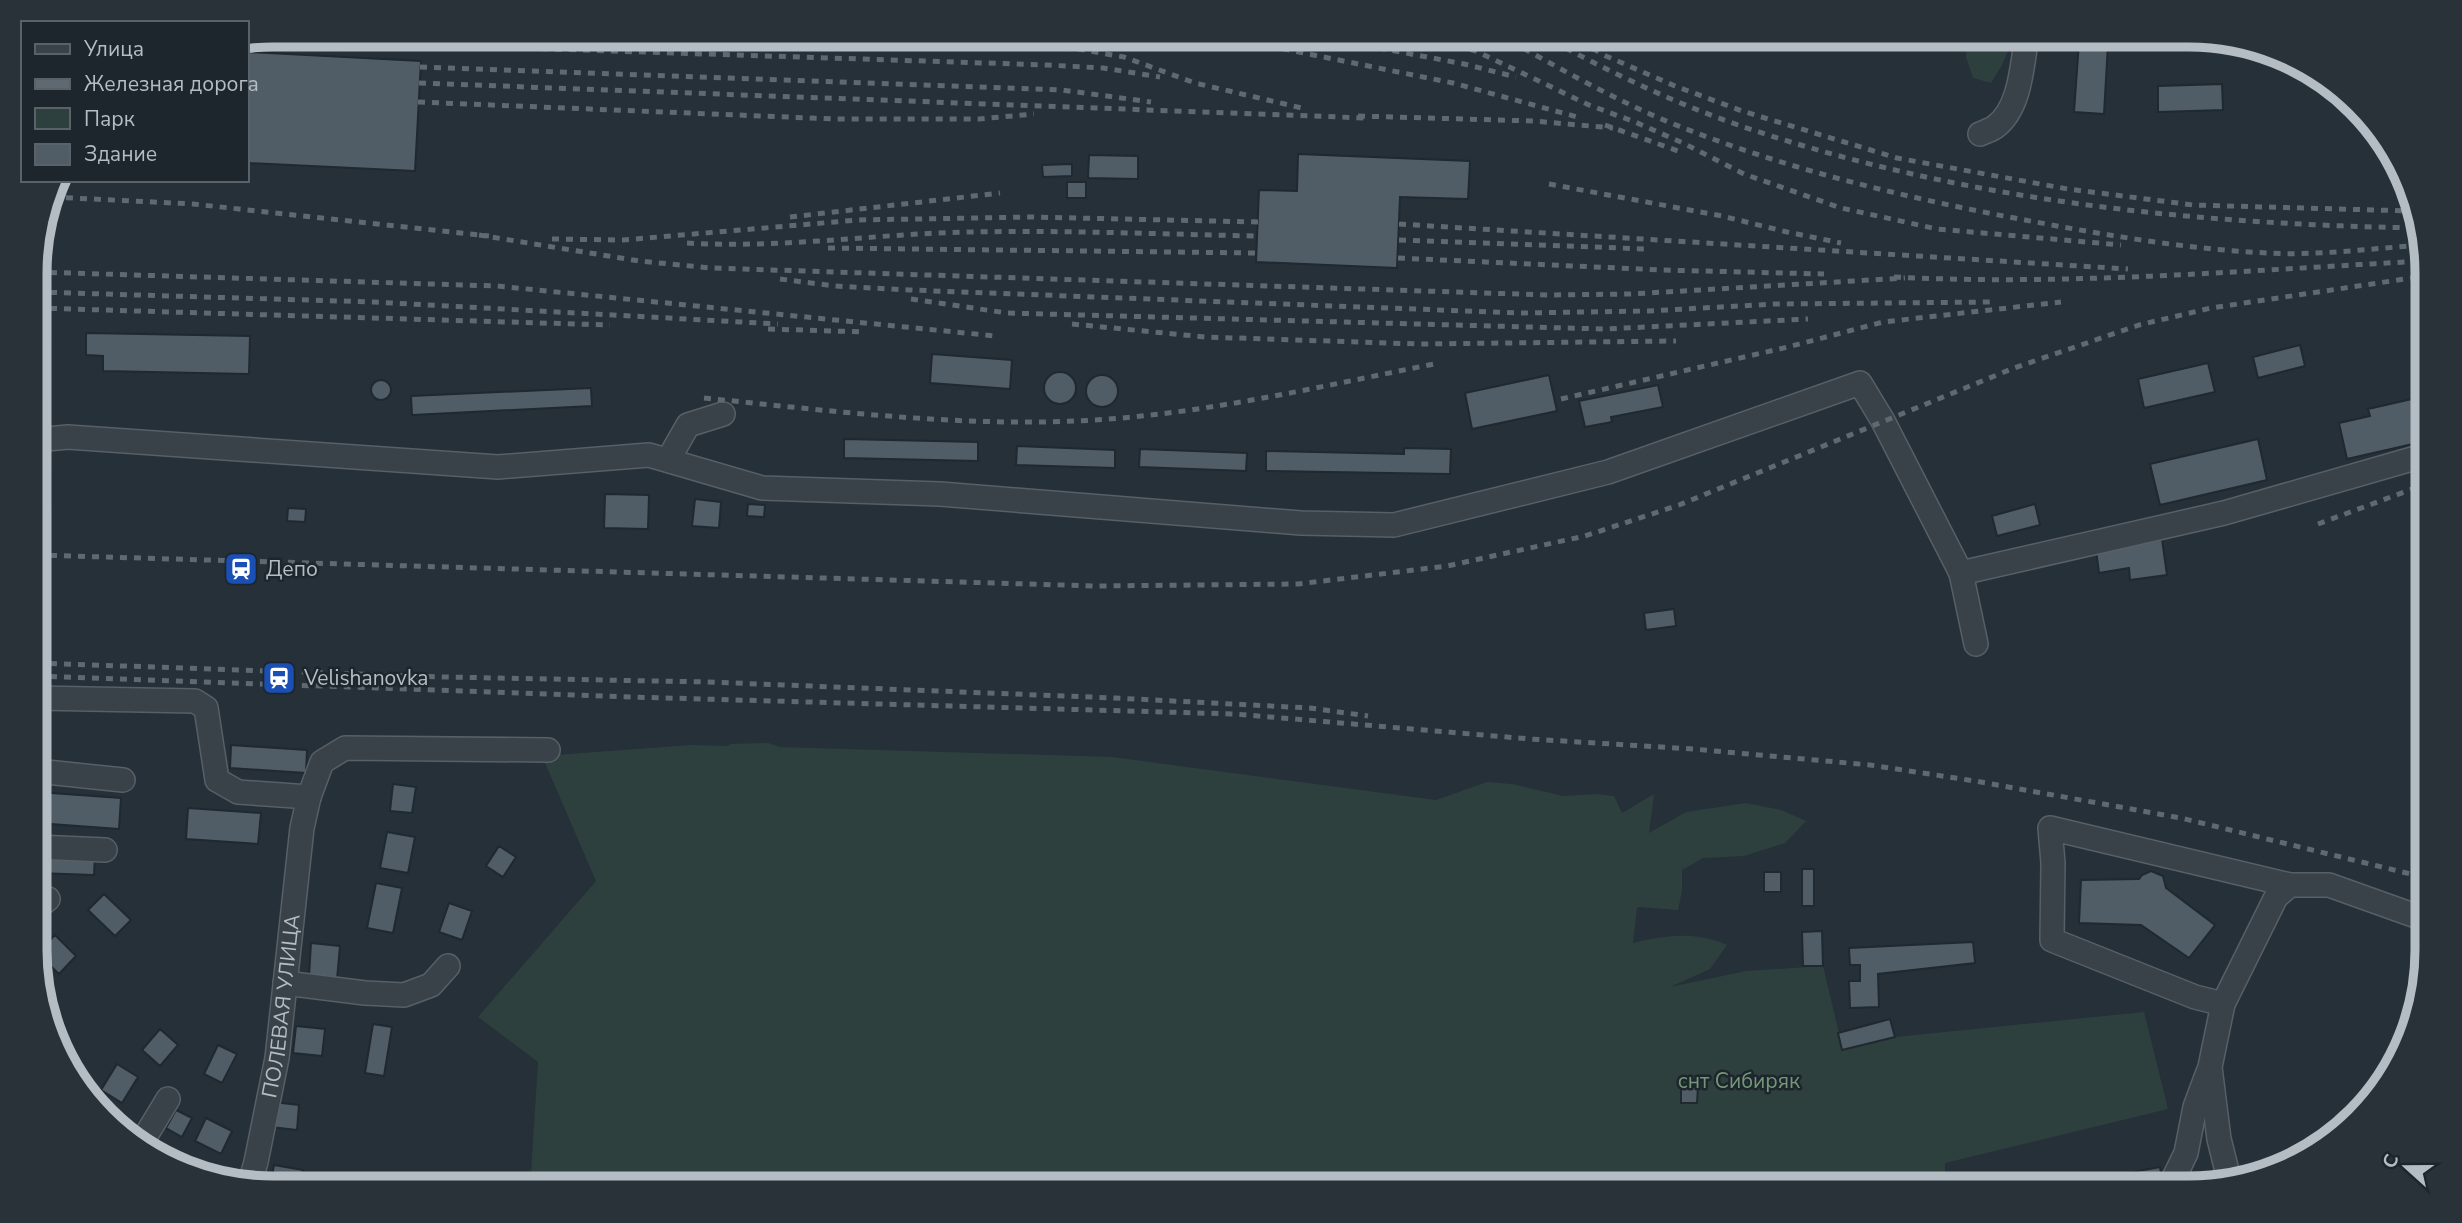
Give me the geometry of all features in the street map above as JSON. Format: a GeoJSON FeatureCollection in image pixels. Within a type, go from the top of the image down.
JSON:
{"type":"FeatureCollection","features":[{"type":"Feature","properties":{"kind":"street"},"geometry":{"type":"LineString","coordinates":[[1980,134],[1995,127],[2007,113],[2017,88],[2024,47]]}},
{"type":"Feature","properties":{"kind":"street"},"geometry":{"type":"LineString","coordinates":[[48,439],[68,437],[498,467],[649,455],[762,488],[940,494],[1301,523],[1394,525],[1608,472],[1860,383],[1961,573],[1976,644]]}},
{"type":"Feature","properties":{"kind":"street"},"geometry":{"type":"LineString","coordinates":[[668,460],[688,425],[723,414]]}},
{"type":"Feature","properties":{"kind":"street"},"geometry":{"type":"LineString","coordinates":[[1961,573],[2224,513],[2415,458]]}},
{"type":"Feature","properties":{"kind":"street"},"geometry":{"type":"LineString","coordinates":[[47,698],[195,701],[206,708],[217,780],[238,792],[309,797]]}},
{"type":"Feature","properties":{"kind":"street","name":"ПОЛЕВАЯ УЛИЦА"},"geometry":{"type":"LineString","coordinates":[[253,1174],[277,1058],[302,828],[309,797],[322,762],[345,748],[548,750]]}},
{"type":"Feature","properties":{"kind":"street"},"geometry":{"type":"LineString","coordinates":[[47,772],[123,780]]}},
{"type":"Feature","properties":{"kind":"street"},"geometry":{"type":"LineString","coordinates":[[2224,1004],[2195,997],[2052,940],[2053,863],[2050,828],[2290,885],[2329,885],[2415,916]]}},
{"type":"Feature","properties":{"kind":"street"},"geometry":{"type":"LineString","coordinates":[[47,847],[105,850]]}},
{"type":"Feature","properties":{"kind":"street"},"geometry":{"type":"LineString","coordinates":[[2175,1175],[2186,1153],[2195,1107],[2210,1068],[2224,1004],[2265,916],[2276,897],[2290,885]]}},
{"type":"Feature","properties":{"kind":"street"},"geometry":{"type":"LineString","coordinates":[[285,983],[404,995],[431,985],[448,966]]}},
{"type":"Feature","properties":{"kind":"street"},"geometry":{"type":"LineString","coordinates":[[2210,1068],[2227,1172]]}},
{"type":"Feature","properties":{"kind":"street"},"geometry":{"type":"LineString","coordinates":[[146,1136],[168,1099]]}},
{"type":"Feature","properties":{"kind":"green space"},"geometry":{"type":"Polygon","coordinates":[[[1966,47],[2010,47],[1991,83],[1973,78],[1966,57],[1966,47]]]}},
{"type":"Feature","properties":{"kind":"green space","name":"снт Сибиряк"},"geometry":{"type":"Polygon","coordinates":[[[768,743],[780,747],[1112,757],[1436,800],[1487,782],[1512,784],[1563,796],[1614,796],[1622,813],[1654,794],[1649,833],[1686,812],[1746,803],[1781,810],[1806,821],[1785,843],[1744,856],[1703,858],[1682,870],[1678,910],[1637,908],[1633,943],[1657,938],[1692,936],[1727,945],[1710,969],[1670,987],[1746,971],[1823,966],[1843,1050],[1895,1037],[2144,1012],[2168,1109],[1945,1163],[1945,1175],[531,1176],[538,1062],[478,1017],[596,881],[542,756],[768,743]]]}},
{"type":"Feature","properties":{"kind":"green space"},"geometry":{"type":"Polygon","coordinates":[[[2295,1149],[2262,1164],[2238,1170],[2295,1149]]]}},
{"type":"Feature","properties":{"kind":"building"},"geometry":{"type":"Polygon","coordinates":[[[2079,47],[2108,47],[2104,114],[2074,112],[2079,47]]]}},
{"type":"Feature","properties":{"kind":"building"},"geometry":{"type":"Polygon","coordinates":[[[248,52],[421,61],[415,171],[248,163],[248,52]]]}},
{"type":"Feature","properties":{"kind":"building"},"geometry":{"type":"Polygon","coordinates":[[[2222,84],[2223,110],[2158,112],[2158,86],[2222,84]]]}},
{"type":"Feature","properties":{"kind":"building"},"geometry":{"type":"Polygon","coordinates":[[[1298,154],[1470,161],[1468,199],[1400,197],[1397,268],[1256,262],[1259,190],[1297,191],[1298,154]]]}},
{"type":"Feature","properties":{"kind":"building"},"geometry":{"type":"Polygon","coordinates":[[[1089,155],[1138,156],[1138,179],[1088,178],[1089,155]]]}},
{"type":"Feature","properties":{"kind":"building"},"geometry":{"type":"Polygon","coordinates":[[[1072,164],[1072,176],[1043,177],[1042,165],[1072,164]]]}},
{"type":"Feature","properties":{"kind":"building"},"geometry":{"type":"Polygon","coordinates":[[[1067,182],[1086,182],[1086,198],[1067,198],[1067,182]]]}},
{"type":"Feature","properties":{"kind":"building"},"geometry":{"type":"Polygon","coordinates":[[[86,333],[250,336],[249,374],[103,371],[103,356],[86,355],[86,333]]]}},
{"type":"Feature","properties":{"kind":"building"},"geometry":{"type":"Polygon","coordinates":[[[2300,345],[2305,366],[2258,378],[2253,357],[2300,345]]]}},
{"type":"Feature","properties":{"kind":"building"},"geometry":{"type":"Polygon","coordinates":[[[932,354],[1012,360],[1010,389],[930,383],[932,354]]]}},
{"type":"Feature","properties":{"kind":"building"},"geometry":{"type":"Polygon","coordinates":[[[2208,363],[2215,392],[2144,408],[2138,379],[2208,363]]]}},
{"type":"Feature","properties":{"kind":"building"},"geometry":{"type":"Polygon","coordinates":[[[1060,372],[1071,377],[1076,388],[1071,399],[1060,404],[1049,399],[1044,388],[1049,377],[1060,372]]]}},
{"type":"Feature","properties":{"kind":"building"},"geometry":{"type":"Polygon","coordinates":[[[1102,375],[1113,380],[1118,391],[1113,402],[1102,407],[1091,402],[1086,391],[1091,380],[1102,375]]]}},
{"type":"Feature","properties":{"kind":"building"},"geometry":{"type":"Polygon","coordinates":[[[1549,375],[1557,411],[1472,429],[1465,393],[1549,375]]]}},
{"type":"Feature","properties":{"kind":"building"},"geometry":{"type":"Polygon","coordinates":[[[381,380],[388,383],[391,390],[388,397],[381,400],[374,397],[371,390],[374,383],[381,380]]]}},
{"type":"Feature","properties":{"kind":"building"},"geometry":{"type":"Polygon","coordinates":[[[1658,385],[1663,407],[1611,417],[1612,422],[1585,427],[1579,401],[1658,385]]]}},
{"type":"Feature","properties":{"kind":"building"},"geometry":{"type":"Polygon","coordinates":[[[591,388],[592,406],[412,415],[411,396],[591,388]]]}},
{"type":"Feature","properties":{"kind":"building"},"geometry":{"type":"Polygon","coordinates":[[[2415,398],[2415,444],[2347,459],[2339,423],[2370,416],[2368,409],[2415,398]]]}},
{"type":"Feature","properties":{"kind":"building"},"geometry":{"type":"Polygon","coordinates":[[[844,439],[978,442],[978,461],[844,458],[844,439]]]}},
{"type":"Feature","properties":{"kind":"building"},"geometry":{"type":"Polygon","coordinates":[[[2258,439],[2267,480],[2160,505],[2150,464],[2258,439]]]}},
{"type":"Feature","properties":{"kind":"building"},"geometry":{"type":"Polygon","coordinates":[[[1017,446],[1115,450],[1115,468],[1016,465],[1017,446]]]}},
{"type":"Feature","properties":{"kind":"building"},"geometry":{"type":"Polygon","coordinates":[[[1404,448],[1451,449],[1450,474],[1266,471],[1266,451],[1404,454],[1404,448]]]}},
{"type":"Feature","properties":{"kind":"building"},"geometry":{"type":"Polygon","coordinates":[[[1140,449],[1247,453],[1246,471],[1139,467],[1140,449]]]}},
{"type":"Feature","properties":{"kind":"building"},"geometry":{"type":"Polygon","coordinates":[[[605,494],[649,495],[648,529],[604,528],[605,494]]]}},
{"type":"Feature","properties":{"kind":"building"},"geometry":{"type":"Polygon","coordinates":[[[695,499],[721,502],[719,528],[692,526],[695,499]]]}},
{"type":"Feature","properties":{"kind":"building"},"geometry":{"type":"Polygon","coordinates":[[[748,504],[765,505],[764,517],[747,516],[748,504]]]}},
{"type":"Feature","properties":{"kind":"building"},"geometry":{"type":"Polygon","coordinates":[[[2035,504],[2040,525],[1997,536],[1992,516],[2035,504]]]}},
{"type":"Feature","properties":{"kind":"building"},"geometry":{"type":"Polygon","coordinates":[[[288,508],[306,509],[305,522],[287,521],[288,508]]]}},
{"type":"Feature","properties":{"kind":"building"},"geometry":{"type":"Polygon","coordinates":[[[2162,539],[2167,575],[2130,580],[2129,568],[2099,573],[2096,549],[2162,539]]]}},
{"type":"Feature","properties":{"kind":"building"},"geometry":{"type":"Polygon","coordinates":[[[1674,609],[1676,626],[1646,630],[1644,613],[1674,609]]]}},
{"type":"Feature","properties":{"kind":"building"},"geometry":{"type":"Polygon","coordinates":[[[231,745],[307,750],[306,773],[230,768],[231,745]]]}},
{"type":"Feature","properties":{"kind":"building"},"geometry":{"type":"Polygon","coordinates":[[[393,784],[416,787],[412,813],[390,811],[393,784]]]}},
{"type":"Feature","properties":{"kind":"building"},"geometry":{"type":"Polygon","coordinates":[[[47,793],[121,798],[119,829],[47,824],[47,793]]]}},
{"type":"Feature","properties":{"kind":"building"},"geometry":{"type":"Polygon","coordinates":[[[188,808],[261,813],[258,844],[186,839],[188,808]]]}},
{"type":"Feature","properties":{"kind":"building"},"geometry":{"type":"Polygon","coordinates":[[[387,832],[415,837],[408,873],[380,868],[387,832]]]}},
{"type":"Feature","properties":{"kind":"building"},"geometry":{"type":"Polygon","coordinates":[[[499,846],[516,857],[503,877],[486,866],[499,846]]]}},
{"type":"Feature","properties":{"kind":"building"},"geometry":{"type":"Polygon","coordinates":[[[47,854],[95,856],[94,875],[47,873],[47,854]]]}},
{"type":"Feature","properties":{"kind":"building"},"geometry":{"type":"Polygon","coordinates":[[[1802,869],[1814,869],[1814,906],[1802,906],[1802,869]]]}},
{"type":"Feature","properties":{"kind":"building"},"geometry":{"type":"Polygon","coordinates":[[[2151,871],[2163,876],[2166,888],[2215,925],[2189,958],[2141,925],[2079,923],[2081,880],[2139,879],[2151,871]]]}},
{"type":"Feature","properties":{"kind":"building"},"geometry":{"type":"Polygon","coordinates":[[[1764,872],[1781,872],[1781,892],[1764,892],[1764,872]]]}},
{"type":"Feature","properties":{"kind":"building"},"geometry":{"type":"Polygon","coordinates":[[[376,883],[402,888],[393,933],[367,928],[376,883]]]}},
{"type":"Feature","properties":{"kind":"building"},"geometry":{"type":"Polygon","coordinates":[[[104,894],[131,920],[115,936],[88,910],[104,894]]]}},
{"type":"Feature","properties":{"kind":"building"},"geometry":{"type":"Polygon","coordinates":[[[449,903],[472,911],[462,940],[439,932],[449,903]]]}},
{"type":"Feature","properties":{"kind":"building"},"geometry":{"type":"Polygon","coordinates":[[[1822,931],[1823,966],[1803,966],[1802,932],[1822,931]]]}},
{"type":"Feature","properties":{"kind":"building"},"geometry":{"type":"Polygon","coordinates":[[[55,935],[76,956],[59,974],[48,963],[47,943],[55,935]]]}},
{"type":"Feature","properties":{"kind":"building"},"geometry":{"type":"Polygon","coordinates":[[[1973,942],[1975,963],[1878,974],[1879,1007],[1850,1008],[1849,981],[1860,981],[1860,965],[1850,965],[1849,948],[1973,942]]]}},
{"type":"Feature","properties":{"kind":"building"},"geometry":{"type":"Polygon","coordinates":[[[311,943],[340,946],[337,979],[309,976],[311,943]]]}},
{"type":"Feature","properties":{"kind":"building"},"geometry":{"type":"Polygon","coordinates":[[[1890,1019],[1895,1037],[1842,1050],[1838,1033],[1890,1019]]]}},
{"type":"Feature","properties":{"kind":"building"},"geometry":{"type":"Polygon","coordinates":[[[373,1024],[392,1027],[384,1076],[365,1073],[373,1024]]]}},
{"type":"Feature","properties":{"kind":"building"},"geometry":{"type":"Polygon","coordinates":[[[296,1026],[325,1029],[322,1056],[293,1053],[296,1026]]]}},
{"type":"Feature","properties":{"kind":"building"},"geometry":{"type":"Polygon","coordinates":[[[160,1029],[178,1045],[160,1066],[142,1050],[160,1029]]]}},
{"type":"Feature","properties":{"kind":"building"},"geometry":{"type":"Polygon","coordinates":[[[218,1045],[237,1054],[222,1083],[204,1074],[218,1045]]]}},
{"type":"Feature","properties":{"kind":"building"},"geometry":{"type":"Polygon","coordinates":[[[117,1064],[138,1077],[122,1103],[101,1090],[117,1064]]]}},
{"type":"Feature","properties":{"kind":"building"},"geometry":{"type":"Polygon","coordinates":[[[1681,1087],[1698,1087],[1697,1103],[1681,1103],[1681,1087]]]}},
{"type":"Feature","properties":{"kind":"building"},"geometry":{"type":"Polygon","coordinates":[[[273,1102],[299,1105],[297,1130],[271,1127],[273,1102]]]}},
{"type":"Feature","properties":{"kind":"building"},"geometry":{"type":"Polygon","coordinates":[[[176,1110],[192,1118],[182,1137],[166,1128],[176,1110]]]}},
{"type":"Feature","properties":{"kind":"building"},"geometry":{"type":"Polygon","coordinates":[[[206,1118],[232,1131],[221,1154],[195,1141],[206,1118]]]}},
{"type":"Feature","properties":{"kind":"building"},"geometry":{"type":"Polygon","coordinates":[[[274,1165],[303,1170],[302,1176],[272,1176],[274,1165]]]}},
{"type":"Feature","properties":{"kind":"building"},"geometry":{"type":"Polygon","coordinates":[[[2160,1167],[2161,1175],[2127,1175],[2160,1167]]]}},
{"type":"Feature","properties":{"kind":"railway"},"geometry":{"type":"LineString","coordinates":[[488,47],[1047,65],[1103,68],[1160,77]]}},
{"type":"Feature","properties":{"kind":"railway"},"geometry":{"type":"LineString","coordinates":[[1028,47],[1078,49],[1124,57],[1195,83],[1306,109]]}},
{"type":"Feature","properties":{"kind":"railway"},"geometry":{"type":"LineString","coordinates":[[1274,47],[1453,83],[1581,118]]}},
{"type":"Feature","properties":{"kind":"railway"},"geometry":{"type":"LineString","coordinates":[[1374,47],[1516,77]]}},
{"type":"Feature","properties":{"kind":"railway"},"geometry":{"type":"LineString","coordinates":[[1461,47],[1476,51],[1589,105],[1683,143],[1744,174],[1841,208],[1937,229],[2121,245]]}},
{"type":"Feature","properties":{"kind":"railway"},"geometry":{"type":"LineString","coordinates":[[1521,47],[1618,99],[1703,136],[1794,166],[1886,191],[2025,220],[2176,245],[2267,253],[2413,246]]}},
{"type":"Feature","properties":{"kind":"railway"},"geometry":{"type":"LineString","coordinates":[[1564,47],[1637,84],[1712,116],[1821,151],[1904,172],[2074,203],[2160,213],[2246,221],[2410,228]]}},
{"type":"Feature","properties":{"kind":"railway"},"geometry":{"type":"LineString","coordinates":[[1590,47],[1675,86],[1742,111],[1897,158],[2068,189],[2193,205],[2406,211]]}},
{"type":"Feature","properties":{"kind":"railway"},"geometry":{"type":"LineString","coordinates":[[420,67],[1062,90],[1151,102]]}},
{"type":"Feature","properties":{"kind":"railway"},"geometry":{"type":"LineString","coordinates":[[419,83],[1366,118]]}},
{"type":"Feature","properties":{"kind":"railway"},"geometry":{"type":"LineString","coordinates":[[418,102],[835,119],[979,119],[1034,114]]}},
{"type":"Feature","properties":{"kind":"railway"},"geometry":{"type":"LineString","coordinates":[[1358,116],[1533,121],[1613,128]]}},
{"type":"Feature","properties":{"kind":"railway"},"geometry":{"type":"LineString","coordinates":[[1605,125],[1681,152]]}},
{"type":"Feature","properties":{"kind":"railway"},"geometry":{"type":"LineString","coordinates":[[1549,184],[1722,216],[1841,243]]}},
{"type":"Feature","properties":{"kind":"railway"},"geometry":{"type":"LineString","coordinates":[[790,217],[1000,193]]}},
{"type":"Feature","properties":{"kind":"railway"},"geometry":{"type":"LineString","coordinates":[[61,197],[193,204],[489,236]]}},
{"type":"Feature","properties":{"kind":"railway"},"geometry":{"type":"LineString","coordinates":[[552,239],[623,240],[858,220],[1031,217],[1258,222]]}},
{"type":"Feature","properties":{"kind":"railway"},"geometry":{"type":"LineString","coordinates":[[1399,224],[2128,269]]}},
{"type":"Feature","properties":{"kind":"railway"},"geometry":{"type":"LineString","coordinates":[[687,243],[781,243],[977,232],[1257,236]]}},
{"type":"Feature","properties":{"kind":"railway"},"geometry":{"type":"LineString","coordinates":[[479,235],[639,261],[711,268],[1548,295],[1631,294],[1905,278]]}},
{"type":"Feature","properties":{"kind":"railway"},"geometry":{"type":"LineString","coordinates":[[1399,240],[1647,249]]}},
{"type":"Feature","properties":{"kind":"railway"},"geometry":{"type":"LineString","coordinates":[[828,248],[1256,253]]}},
{"type":"Feature","properties":{"kind":"railway"},"geometry":{"type":"LineString","coordinates":[[1398,258],[1824,274]]}},
{"type":"Feature","properties":{"kind":"railway"},"geometry":{"type":"LineString","coordinates":[[1894,277],[2027,280],[2414,262]]}},
{"type":"Feature","properties":{"kind":"railway"},"geometry":{"type":"LineString","coordinates":[[48,272],[497,286],[995,336]]}},
{"type":"Feature","properties":{"kind":"railway"},"geometry":{"type":"LineString","coordinates":[[48,555],[1096,586],[1298,584],[1447,566],[1585,536],[1679,505],[2014,368],[2139,325],[2211,308],[2415,277]]}},
{"type":"Feature","properties":{"kind":"railway"},"geometry":{"type":"LineString","coordinates":[[780,279],[835,286],[910,290],[1520,313],[1648,311],[1775,304],[1994,302]]}},
{"type":"Feature","properties":{"kind":"railway"},"geometry":{"type":"LineString","coordinates":[[48,292],[374,302],[778,324]]}},
{"type":"Feature","properties":{"kind":"railway"},"geometry":{"type":"LineString","coordinates":[[911,299],[1007,313],[1605,329],[1808,319]]}},
{"type":"Feature","properties":{"kind":"railway"},"geometry":{"type":"LineString","coordinates":[[1561,399],[1788,347],[1883,322],[2061,302]]}},
{"type":"Feature","properties":{"kind":"railway"},"geometry":{"type":"LineString","coordinates":[[48,308],[610,325]]}},
{"type":"Feature","properties":{"kind":"railway"},"geometry":{"type":"LineString","coordinates":[[1072,324],[1205,337],[1419,344],[1676,341]]}},
{"type":"Feature","properties":{"kind":"railway"},"geometry":{"type":"LineString","coordinates":[[768,329],[866,332]]}},
{"type":"Feature","properties":{"kind":"railway"},"geometry":{"type":"LineString","coordinates":[[704,398],[948,420],[1095,420],[1223,405],[1434,364]]}},
{"type":"Feature","properties":{"kind":"railway"},"geometry":{"type":"LineString","coordinates":[[2318,524],[2415,488]]}},
{"type":"Feature","properties":{"kind":"railway"},"geometry":{"type":"LineString","coordinates":[[47,663],[444,677],[708,682],[1115,698],[1310,708],[1368,716]]}},
{"type":"Feature","properties":{"kind":"railway"},"geometry":{"type":"LineString","coordinates":[[47,676],[631,697],[1235,714],[1530,739],[1693,749],[1870,765],[1975,781],[2181,818],[2415,875]]}},
{"type":"Feature","properties":{"kind":"place","name":"Депо"},"geometry":{"type":"Point","coordinates":[241,569]}},
{"type":"Feature","properties":{"kind":"place","name":"Velishanovka"},"geometry":{"type":"Point","coordinates":[279,678]}}]}
